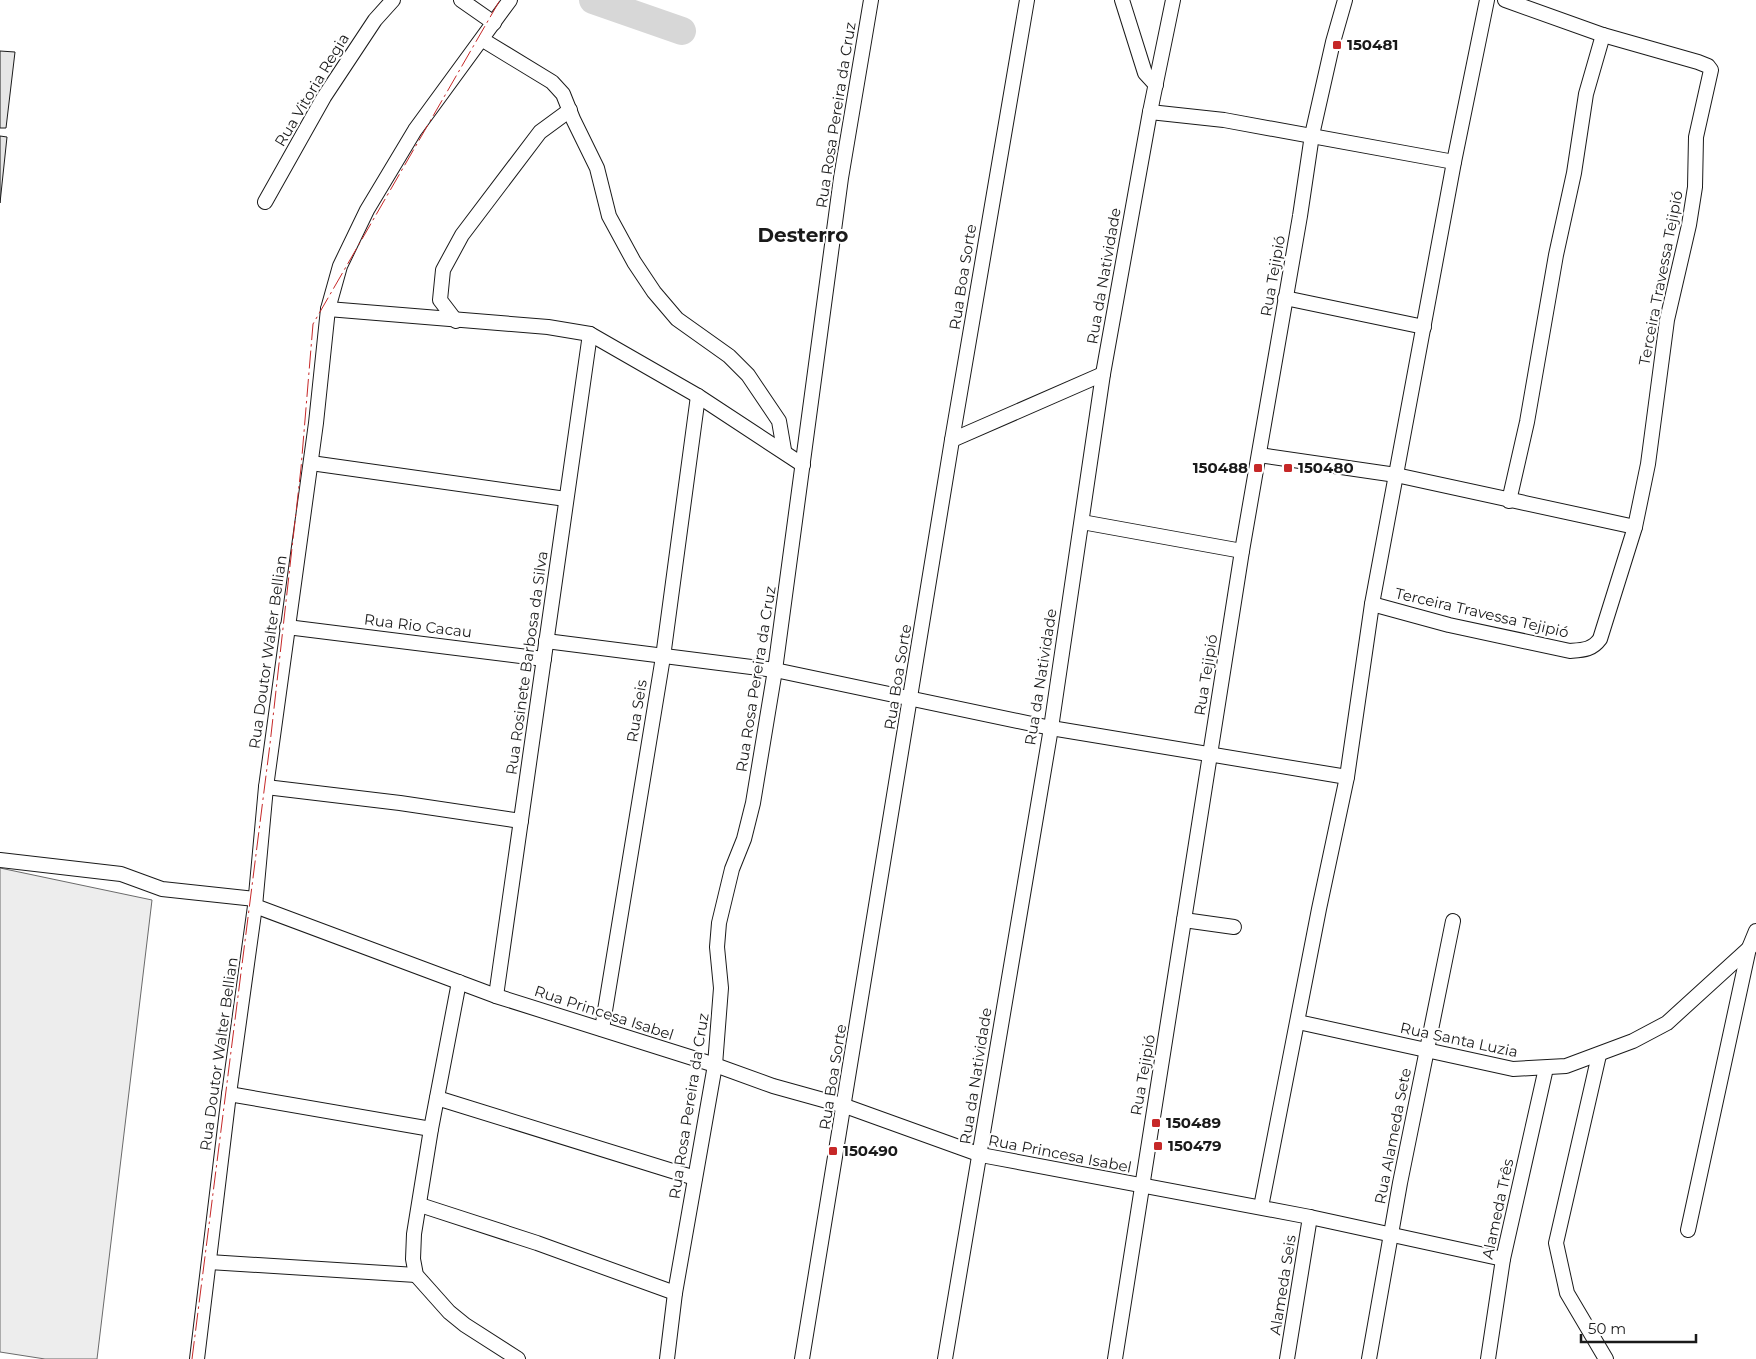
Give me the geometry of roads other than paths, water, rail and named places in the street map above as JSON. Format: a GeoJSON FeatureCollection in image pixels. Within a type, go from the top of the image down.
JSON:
{"type":"FeatureCollection","features":[{"type":"Feature","properties":{"kind":"street","name":"Rua Vitoria Regia"},"geometry":{"type":"LineString","coordinates":[[265,202],[324,97],[374,20],[393,0]]}},
{"type":"Feature","properties":{"kind":"street"},"geometry":{"type":"LineString","coordinates":[[461,0],[494,23]]}},
{"type":"Feature","properties":{"kind":"street","name":"Rua Doutor Walter Bellian"},"geometry":{"type":"LineString","coordinates":[[196,1359],[255,903],[266,787],[311,463],[328,309],[340,266],[367,210],[415,130],[483,40],[510,0]]}},
{"type":"Feature","properties":{"kind":"street","name":"Rua Rosa Pereira da Cruz"},"geometry":{"type":"LineString","coordinates":[[666,1359],[675,1293],[715,1065],[721,988],[718,947],[719,923],[732,868],[744,839],[754,804],[775,670],[841,178],[871,0]]}},
{"type":"Feature","properties":{"kind":"street","name":"Rua Boa Sorte"},"geometry":{"type":"LineString","coordinates":[[802,1359],[845,1106],[952,440],[1027,0]]}},
{"type":"Feature","properties":{"kind":"street"},"geometry":{"type":"LineString","coordinates":[[1122,0],[1145,73],[1156,85]]}},
{"type":"Feature","properties":{"kind":"street","name":"Rua da Natividade"},"geometry":{"type":"LineString","coordinates":[[945,1359],[981,1155],[1051,728],[1102,374],[1150,112],[1174,0]]}},
{"type":"Feature","properties":{"kind":"street","name":"Rua Tejipió"},"geometry":{"type":"LineString","coordinates":[[1115,1359],[1242,551],[1260,455],[1312,135],[1332,42],[1346,0]]}},
{"type":"Feature","properties":{"kind":"street"},"geometry":{"type":"LineString","coordinates":[[1150,112],[1224,120],[1454,162],[1487,0]]}},
{"type":"Feature","properties":{"kind":"street","name":"Terceira Travessa Tejipió"},"geometry":{"type":"LineString","coordinates":[[1454,162],[1372,604],[1449,626],[1570,651],[1585,650],[1595,646],[1606,625],[1635,527],[1648,464],[1667,320],[1690,216],[1697,165],[1696,137],[1711,70],[1708,66],[1698,62],[1603,35],[1505,0]]}},
{"type":"Feature","properties":{"kind":"street"},"geometry":{"type":"LineString","coordinates":[[1509,501],[1527,422],[1556,255],[1574,173],[1586,94],[1603,35]]}},
{"type":"Feature","properties":{"kind":"street"},"geometry":{"type":"LineString","coordinates":[[483,40],[552,82],[564,94],[597,168],[609,216],[634,262],[654,292],[677,319],[729,356],[748,374],[779,422],[784,450]]}},
{"type":"Feature","properties":{"kind":"street"},"geometry":{"type":"LineString","coordinates":[[456,321],[440,300],[443,270],[462,235],[540,132],[570,110]]}},
{"type":"Feature","properties":{"kind":"street"},"geometry":{"type":"LineString","coordinates":[[1285,298],[1424,326]]}},
{"type":"Feature","properties":{"kind":"street"},"geometry":{"type":"LineString","coordinates":[[328,309],[556,328],[590,334],[698,396],[748,430],[784,450],[803,465]]}},
{"type":"Feature","properties":{"kind":"street","name":"Rua Rosinete Barbosa da Silva"},"geometry":{"type":"LineString","coordinates":[[496,996],[590,334]]}},
{"type":"Feature","properties":{"kind":"street"},"geometry":{"type":"LineString","coordinates":[[952,440],[1102,374]]}},
{"type":"Feature","properties":{"kind":"street","name":"Rua Seis"},"geometry":{"type":"LineString","coordinates":[[602,1029],[663,657],[698,396]]}},
{"type":"Feature","properties":{"kind":"street"},"geometry":{"type":"LineString","coordinates":[[1260,455],[1396,476],[1635,527]]}},
{"type":"Feature","properties":{"kind":"street"},"geometry":{"type":"LineString","coordinates":[[311,463],[566,499]]}},
{"type":"Feature","properties":{"kind":"street"},"geometry":{"type":"LineString","coordinates":[[1082,522],[1242,551]]}},
{"type":"Feature","properties":{"kind":"street"},"geometry":{"type":"LineString","coordinates":[[1261,1207],[1319,909],[1347,777],[1372,604]]}},
{"type":"Feature","properties":{"kind":"street","name":"Rua Rio Cacau"},"geometry":{"type":"LineString","coordinates":[[287,627],[544,659]]}},
{"type":"Feature","properties":{"kind":"street"},"geometry":{"type":"LineString","coordinates":[[546,641],[775,670],[1051,728],[1347,777]]}},
{"type":"Feature","properties":{"kind":"street"},"geometry":{"type":"LineString","coordinates":[[266,787],[400,803],[521,822]]}},
{"type":"Feature","properties":{"kind":"street","name":"Rua Princesa Isabel"},"geometry":{"type":"LineString","coordinates":[[0,860],[121,874],[162,889],[255,903],[496,996],[715,1065],[774,1086],[845,1106],[981,1155],[1261,1207],[1503,1259]]}},
{"type":"Feature","properties":{"kind":"street"},"geometry":{"type":"LineString","coordinates":[[1184,920],[1234,927]]}},
{"type":"Feature","properties":{"kind":"street","name":"Rua Alameda Sete"},"geometry":{"type":"LineString","coordinates":[[1369,1359],[1426,1050],[1453,921]]}},
{"type":"Feature","properties":{"kind":"street"},"geometry":{"type":"LineString","coordinates":[[1688,1230],[1756,930]]}},
{"type":"Feature","properties":{"kind":"street","name":"Rua Santa Luzia"},"geometry":{"type":"LineString","coordinates":[[1298,1022],[1513,1069],[1566,1066],[1599,1055],[1667,1023],[1753,945]]}},
{"type":"Feature","properties":{"kind":"street"},"geometry":{"type":"LineString","coordinates":[[459,982],[431,1128],[414,1234],[413,1259],[416,1275],[449,1312],[465,1325],[518,1359]]}},
{"type":"Feature","properties":{"kind":"street"},"geometry":{"type":"LineString","coordinates":[[1599,1055],[1556,1243],[1567,1293],[1606,1359]]}},
{"type":"Feature","properties":{"kind":"street","name":"Alameda Três"},"geometry":{"type":"LineString","coordinates":[[1488,1359],[1503,1259],[1546,1068]]}},
{"type":"Feature","properties":{"kind":"street"},"geometry":{"type":"LineString","coordinates":[[229,1094],[431,1128]]}},
{"type":"Feature","properties":{"kind":"street"},"geometry":{"type":"LineString","coordinates":[[437,1098],[695,1178]]}},
{"type":"Feature","properties":{"kind":"street"},"geometry":{"type":"LineString","coordinates":[[420,1205],[537,1243],[675,1293]]}},
{"type":"Feature","properties":{"kind":"street","name":"Alameda Seis"},"geometry":{"type":"LineString","coordinates":[[1287,1359],[1310,1217]]}},
{"type":"Feature","properties":{"kind":"street"},"geometry":{"type":"LineString","coordinates":[[209,1262],[416,1275]]}},
{"type":"Feature","properties":{"kind":"waterway"},"geometry":{"type":"LineString","coordinates":[[593,0],[682,31]]}},
{"type":"Feature","properties":{"kind":"place","name":"150481"},"geometry":{"type":"Point","coordinates":[1337,45]}},
{"type":"Feature","properties":{"kind":"place","name":"150488"},"geometry":{"type":"Point","coordinates":[1258,468]}},
{"type":"Feature","properties":{"kind":"place","name":"150480"},"geometry":{"type":"Point","coordinates":[1288,468]}},
{"type":"Feature","properties":{"kind":"place","name":"150489"},"geometry":{"type":"Point","coordinates":[1156,1123]}},
{"type":"Feature","properties":{"kind":"place","name":"150479"},"geometry":{"type":"Point","coordinates":[1158,1146]}},
{"type":"Feature","properties":{"kind":"place","name":"150490"},"geometry":{"type":"Point","coordinates":[833,1151]}},
{"type":"Feature","properties":{"kind":"district","name":"Desterro"},"geometry":{"type":"Point","coordinates":[803,235]}}]}
